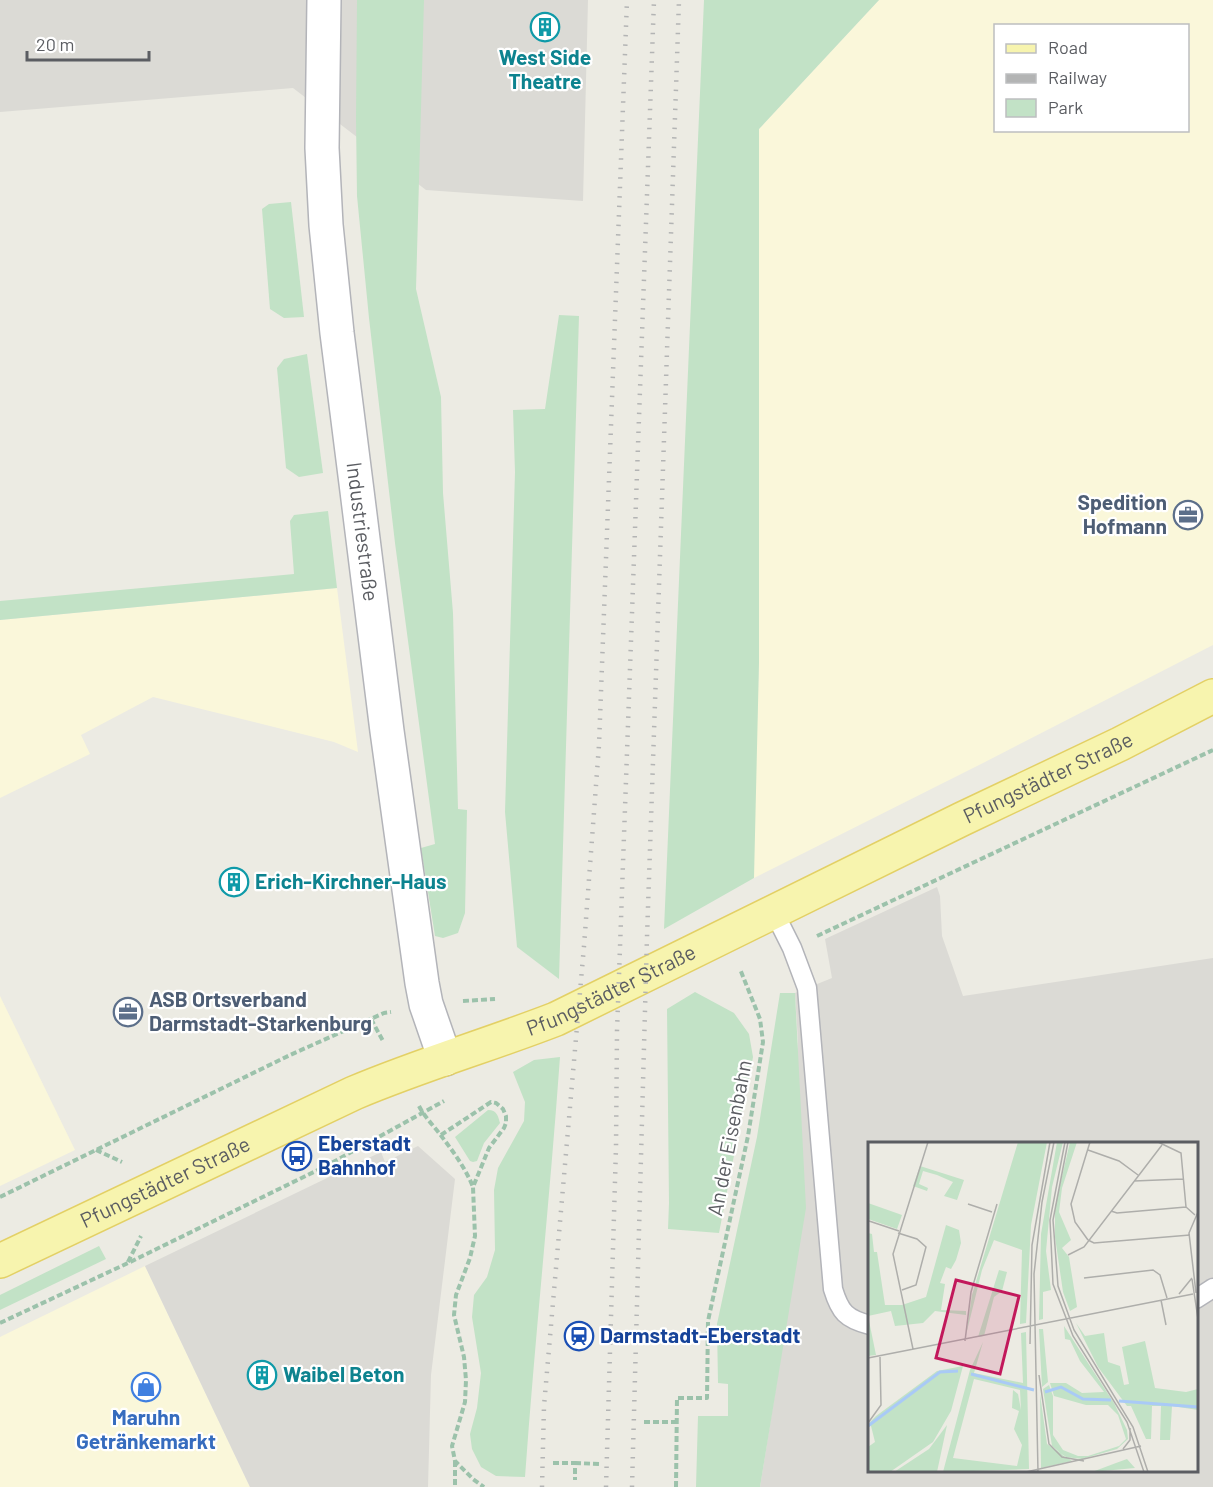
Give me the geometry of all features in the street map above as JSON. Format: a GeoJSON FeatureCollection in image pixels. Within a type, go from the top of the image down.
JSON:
{"type":"FeatureCollection","features":[{"type":"Feature","properties":{"kind":"main road","name":"Pfungstädter Straße"},"geometry":{"type":"LineString","coordinates":[[0,1261],[354,1093],[400,1073],[502,1040],[556,1019],[962,819],[1120,744],[1213,696]]}},
{"type":"Feature","properties":{"kind":"street","name":"Industriestraße"},"geometry":{"type":"LineString","coordinates":[[324,0],[322,148],[326,225],[337,333],[387,731],[422,984],[426,1004],[445,1059]]}},
{"type":"Feature","properties":{"kind":"lane"},"geometry":{"type":"LineString","coordinates":[[774,912],[792,948],[807,988],[833,1289],[838,1306],[850,1318],[868,1324]]}},
{"type":"Feature","properties":{"kind":"lane"},"geometry":{"type":"LineString","coordinates":[[1198,1298],[1213,1288]]}},
{"type":"Feature","properties":{"kind":"path"},"geometry":{"type":"LineString","coordinates":[[792,948],[1213,750]]}},
{"type":"Feature","properties":{"kind":"path","name":"An der Eisenbahn"},"geometry":{"type":"LineString","coordinates":[[676,1422],[676,1398],[707,1398],[708,1322],[748,1136],[763,1042],[760,1019],[738,963]]}},
{"type":"Feature","properties":{"kind":"path"},"geometry":{"type":"LineString","coordinates":[[0,1197],[290,1055],[370,1019],[383,1041]]}},
{"type":"Feature","properties":{"kind":"path"},"geometry":{"type":"LineString","coordinates":[[441,1135],[490,1102],[496,1103],[503,1109],[506,1116],[504,1128],[489,1148],[473,1187]]}},
{"type":"Feature","properties":{"kind":"path"},"geometry":{"type":"LineString","coordinates":[[0,1323],[326,1166],[422,1113],[441,1135],[466,1172],[473,1187],[475,1236],[470,1258],[456,1295],[454,1315],[464,1357],[466,1380],[465,1402],[453,1446],[455,1487]]}},
{"type":"Feature","properties":{"kind":"path"},"geometry":{"type":"LineString","coordinates":[[644,1422],[676,1422],[676,1487]]}},
{"type":"Feature","properties":{"kind":"path"},"geometry":{"type":"LineString","coordinates":[[455,1461],[483,1487]]}},
{"type":"Feature","properties":{"kind":"path"},"geometry":{"type":"LineString","coordinates":[[553,1463],[599,1464]]}},
{"type":"Feature","properties":{"kind":"path"},"geometry":{"type":"LineString","coordinates":[[575,1463],[575,1480]]}},
{"type":"Feature","properties":{"kind":"shaded area"},"geometry":{"type":"Polygon","coordinates":[[[0,0],[588,0],[583,201],[426,190],[293,88],[0,112],[0,0]]]}},
{"type":"Feature","properties":{"kind":"shaded area"},"geometry":{"type":"Polygon","coordinates":[[[879,0],[1213,0],[1213,645],[752,879],[759,662],[759,129],[879,0]]]}},
{"type":"Feature","properties":{"kind":"shaded area"},"geometry":{"type":"Polygon","coordinates":[[[337,588],[358,752],[334,742],[153,697],[81,735],[90,754],[0,798],[0,620],[337,588]]]}},
{"type":"Feature","properties":{"kind":"shaded area"},"geometry":{"type":"Polygon","coordinates":[[[937,887],[940,896],[942,936],[963,996],[1213,958],[1213,1487],[760,1487],[782,1349],[798,1041],[795,993],[832,978],[825,939],[937,887]]]}},
{"type":"Feature","properties":{"kind":"shaded area"},"geometry":{"type":"Polygon","coordinates":[[[0,996],[75,1150],[0,1186],[0,996]]]}},
{"type":"Feature","properties":{"kind":"shaded area"},"geometry":{"type":"Polygon","coordinates":[[[418,1146],[455,1179],[431,1375],[428,1487],[250,1487],[145,1266],[381,1152],[385,1162],[418,1146]]]}},
{"type":"Feature","properties":{"kind":"shaded area"},"geometry":{"type":"Polygon","coordinates":[[[145,1266],[250,1487],[0,1487],[0,1337],[145,1266]]]}},
{"type":"Feature","properties":{"kind":"green space"},"geometry":{"type":"Polygon","coordinates":[[[357,0],[424,0],[416,289],[441,397],[443,493],[453,613],[458,809],[467,810],[465,913],[458,933],[443,938],[435,936],[421,848],[435,844],[395,543],[357,196],[357,0]]]}},
{"type":"Feature","properties":{"kind":"green space"},"geometry":{"type":"Polygon","coordinates":[[[704,0],[879,0],[759,129],[759,662],[754,878],[664,929],[704,0]]]}},
{"type":"Feature","properties":{"kind":"green space"},"geometry":{"type":"Polygon","coordinates":[[[291,202],[304,317],[284,318],[270,309],[262,209],[269,204],[291,202]]]}},
{"type":"Feature","properties":{"kind":"green space"},"geometry":{"type":"Polygon","coordinates":[[[559,315],[579,316],[559,979],[517,947],[505,812],[515,472],[513,410],[545,409],[559,315]]]}},
{"type":"Feature","properties":{"kind":"green space"},"geometry":{"type":"Polygon","coordinates":[[[307,354],[323,473],[299,477],[286,468],[277,368],[284,359],[307,354]]]}},
{"type":"Feature","properties":{"kind":"green space"},"geometry":{"type":"Polygon","coordinates":[[[328,511],[337,588],[0,620],[0,601],[294,574],[290,521],[294,515],[328,511]]]}},
{"type":"Feature","properties":{"kind":"green space"},"geometry":{"type":"Polygon","coordinates":[[[695,992],[734,1013],[749,1034],[753,1057],[719,1233],[668,1229],[667,1009],[695,992]]]}},
{"type":"Feature","properties":{"kind":"green space"},"geometry":{"type":"Polygon","coordinates":[[[780,993],[795,993],[806,1208],[760,1487],[696,1487],[698,1416],[728,1416],[728,1384],[718,1383],[717,1324],[757,1137],[780,993]]]}},
{"type":"Feature","properties":{"kind":"green space"},"geometry":{"type":"Polygon","coordinates":[[[560,1057],[525,1477],[496,1476],[481,1467],[472,1449],[470,1434],[477,1408],[481,1373],[472,1317],[474,1295],[487,1277],[495,1250],[494,1190],[498,1168],[524,1121],[525,1102],[513,1072],[534,1060],[560,1057]]]}},
{"type":"Feature","properties":{"kind":"green space"},"geometry":{"type":"Polygon","coordinates":[[[488,1110],[495,1112],[500,1123],[484,1143],[477,1161],[473,1162],[470,1161],[455,1137],[488,1110]]]}},
{"type":"Feature","properties":{"kind":"green space"},"geometry":{"type":"Polygon","coordinates":[[[99,1246],[106,1259],[0,1310],[0,1295],[99,1246]]]}},
{"type":"Feature","properties":{"kind":"railway"},"geometry":{"type":"LineString","coordinates":[[542,1487],[544,1406],[599,745],[627,0]]}},
{"type":"Feature","properties":{"kind":"railway"},"geometry":{"type":"LineString","coordinates":[[606,1487],[617,1031],[654,0]]}},
{"type":"Feature","properties":{"kind":"railway"},"geometry":{"type":"LineString","coordinates":[[632,1487],[647,937],[679,0]]}},
{"type":"Feature","properties":{"kind":"place","name":"West Side Theatre"},"geometry":{"type":"Point","coordinates":[545,27]}},
{"type":"Feature","properties":{"kind":"place","name":"Spedition Hofmann"},"geometry":{"type":"Point","coordinates":[1188,515]}},
{"type":"Feature","properties":{"kind":"place","name":"Erich-Kirchner-Haus"},"geometry":{"type":"Point","coordinates":[234,882]}},
{"type":"Feature","properties":{"kind":"place","name":"ASB Ortsverband Darmstadt-Starkenburg"},"geometry":{"type":"Point","coordinates":[128,1012]}},
{"type":"Feature","properties":{"kind":"place","name":"Eberstadt Bahnhof"},"geometry":{"type":"Point","coordinates":[297,1156]}},
{"type":"Feature","properties":{"kind":"place","name":"Darmstadt-Eberstadt"},"geometry":{"type":"Point","coordinates":[579,1336]}},
{"type":"Feature","properties":{"kind":"place","name":"Waibel Beton"},"geometry":{"type":"Point","coordinates":[262,1375]}},
{"type":"Feature","properties":{"kind":"place","name":"Maruhn Getränkemarkt"},"geometry":{"type":"Point","coordinates":[146,1387]}}]}
